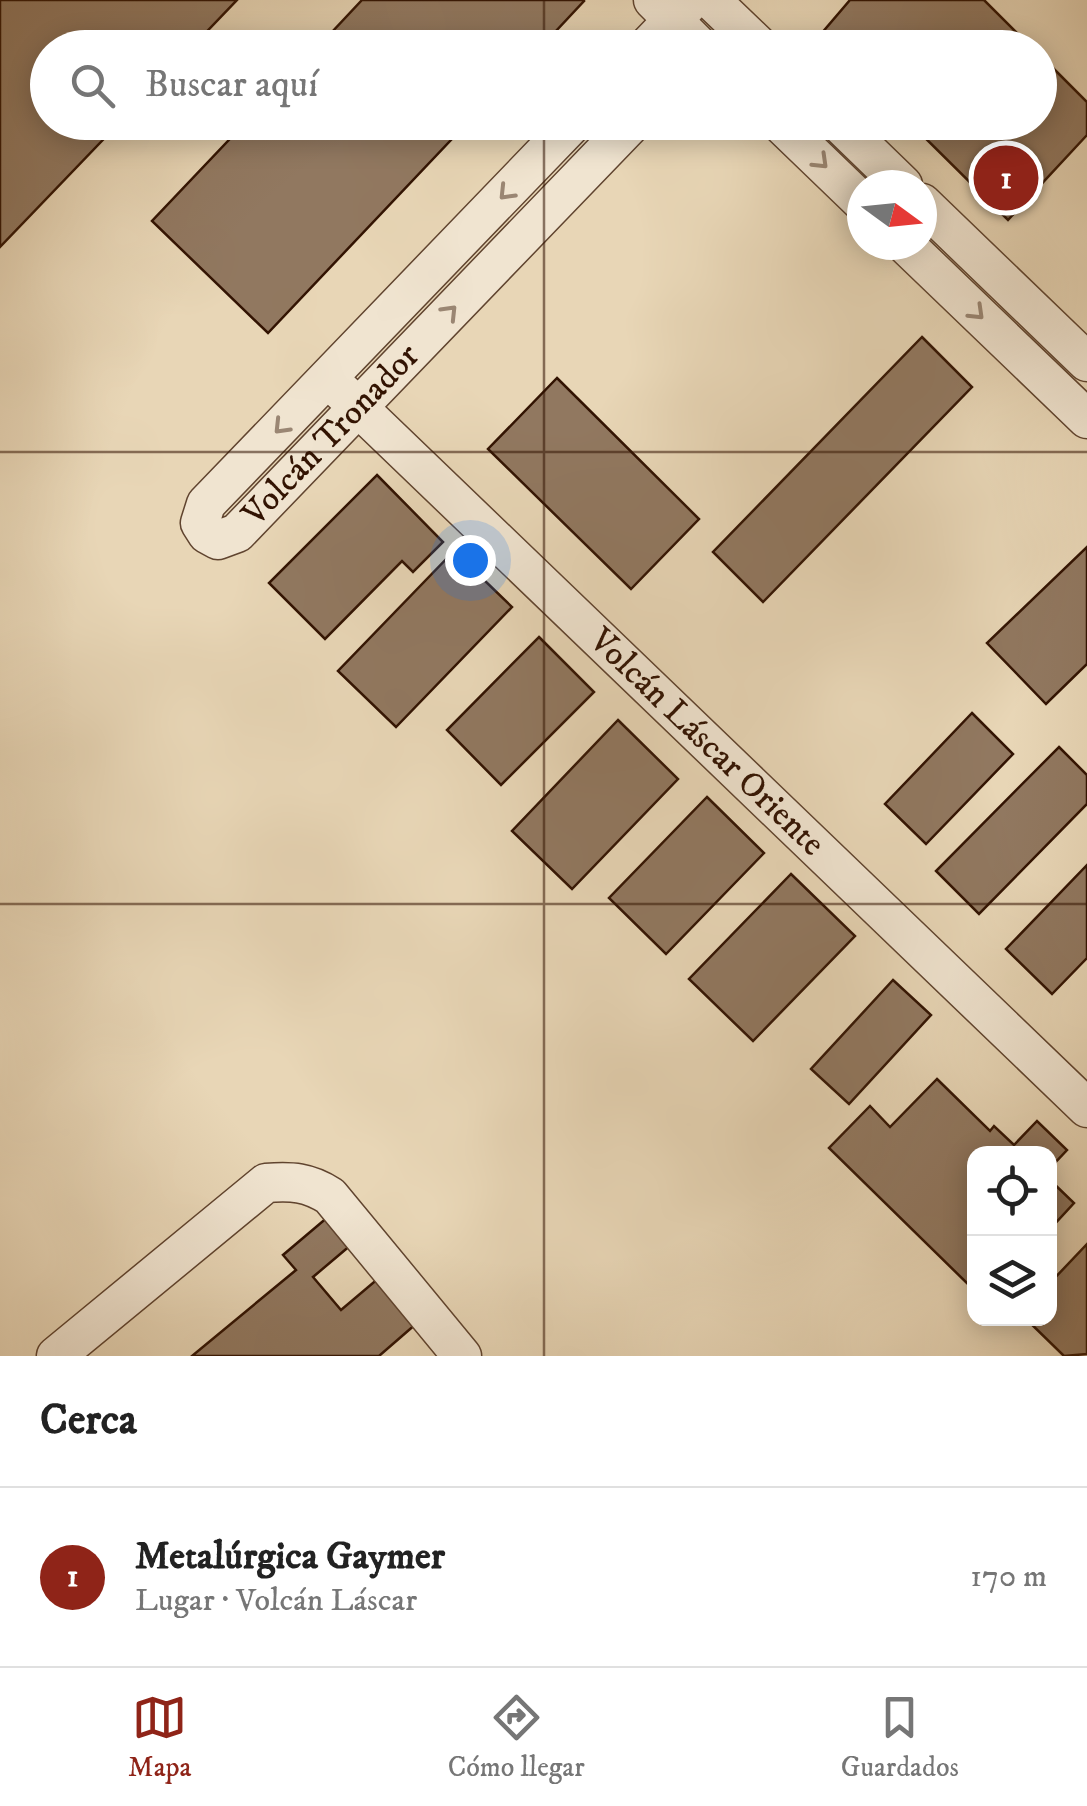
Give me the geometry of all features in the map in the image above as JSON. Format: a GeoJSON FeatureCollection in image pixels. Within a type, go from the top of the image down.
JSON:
{"type":"FeatureCollection","features":[{"type":"Feature","properties":{"kind":"street"},"geometry":{"type":"LineString","coordinates":[[658,30],[673,6],[690,30]]}},
{"type":"Feature","properties":{"kind":"street"},"geometry":{"type":"LineString","coordinates":[[715,30],[731,7],[748,30]]}},
{"type":"Feature","properties":{"kind":"street","name":"Volcán Tronador"},"geometry":{"type":"LineString","coordinates":[[557,140],[206,504],[200,523],[207,534],[218,540],[237,533],[616,140]]}},
{"type":"Feature","properties":{"kind":"street"},"geometry":{"type":"LineString","coordinates":[[798,140],[847,188]]}},
{"type":"Feature","properties":{"kind":"street"},"geometry":{"type":"LineString","coordinates":[[857,140],[888,170]]}},
{"type":"Feature","properties":{"kind":"street"},"geometry":{"type":"LineString","coordinates":[[937,217],[1087,362]]}},
{"type":"Feature","properties":{"kind":"street"},"geometry":{"type":"LineString","coordinates":[[922,260],[1087,419]]}},
{"type":"Feature","properties":{"kind":"street","name":"Volcán Láscar Oriente"},"geometry":{"type":"LineString","coordinates":[[328,378],[1087,1108]]}},
{"type":"Feature","properties":{"kind":"street"},"geometry":{"type":"LineString","coordinates":[[56,1356],[266,1183],[290,1181],[306,1182],[330,1196],[462,1356]]}},
{"type":"Feature","properties":{"kind":"building"},"geometry":{"type":"Polygon","coordinates":[[[0,0],[237,0],[208,30],[30,30],[30,140],[103,140],[0,247],[0,0]]]}},
{"type":"Feature","properties":{"kind":"building"},"geometry":{"type":"Polygon","coordinates":[[[362,0],[584,1],[557,30],[334,30],[362,0]]]}},
{"type":"Feature","properties":{"kind":"building"},"geometry":{"type":"Polygon","coordinates":[[[850,0],[984,0],[1014,30],[824,30],[850,0]]]}},
{"type":"Feature","properties":{"kind":"building"},"geometry":{"type":"Polygon","coordinates":[[[1057,72],[1087,102],[1087,135],[1008,220],[927,140],[1057,140],[1057,72]]]}},
{"type":"Feature","properties":{"kind":"building"},"geometry":{"type":"Polygon","coordinates":[[[229,140],[451,140],[268,333],[152,221],[229,140]]]}},
{"type":"Feature","properties":{"kind":"building"},"geometry":{"type":"Polygon","coordinates":[[[922,337],[972,387],[763,602],[713,552],[922,337]]]}},
{"type":"Feature","properties":{"kind":"building"},"geometry":{"type":"Polygon","coordinates":[[[557,378],[699,519],[631,589],[488,449],[557,378]]]}},
{"type":"Feature","properties":{"kind":"building"},"geometry":{"type":"Polygon","coordinates":[[[377,475],[443,542],[413,572],[402,561],[325,639],[269,583],[377,475]]]}},
{"type":"Feature","properties":{"kind":"building"},"geometry":{"type":"Polygon","coordinates":[[[1087,547],[1087,664],[1046,704],[987,643],[1087,547]]]}},
{"type":"Feature","properties":{"kind":"building"},"geometry":{"type":"Polygon","coordinates":[[[454,551],[512,607],[396,727],[338,671],[454,551]]]}},
{"type":"Feature","properties":{"kind":"building"},"geometry":{"type":"Polygon","coordinates":[[[539,637],[594,692],[501,785],[447,730],[539,637]]]}},
{"type":"Feature","properties":{"kind":"building"},"geometry":{"type":"Polygon","coordinates":[[[972,713],[1013,754],[926,844],[885,804],[972,713]]]}},
{"type":"Feature","properties":{"kind":"building"},"geometry":{"type":"Polygon","coordinates":[[[618,720],[678,779],[572,889],[512,831],[618,720]]]}},
{"type":"Feature","properties":{"kind":"building"},"geometry":{"type":"Polygon","coordinates":[[[1059,747],[1087,775],[1087,804],[979,914],[936,871],[1059,747]]]}},
{"type":"Feature","properties":{"kind":"building"},"geometry":{"type":"Polygon","coordinates":[[[707,797],[764,853],[666,954],[609,898],[707,797]]]}},
{"type":"Feature","properties":{"kind":"building"},"geometry":{"type":"Polygon","coordinates":[[[1087,865],[1087,958],[1052,994],[1006,949],[1087,865]]]}},
{"type":"Feature","properties":{"kind":"building"},"geometry":{"type":"Polygon","coordinates":[[[791,874],[855,936],[753,1041],[689,979],[791,874]]]}},
{"type":"Feature","properties":{"kind":"building"},"geometry":{"type":"Polygon","coordinates":[[[893,980],[931,1015],[849,1104],[811,1069],[893,980]]]}},
{"type":"Feature","properties":{"kind":"building"},"geometry":{"type":"Polygon","coordinates":[[[937,1079],[990,1131],[994,1126],[1014,1145],[1037,1121],[1067,1150],[1057,1161],[1057,1146],[967,1146],[967,1283],[829,1148],[870,1106],[890,1127],[937,1079]]]}},
{"type":"Feature","properties":{"kind":"building"},"geometry":{"type":"Polygon","coordinates":[[[1057,1187],[1074,1203],[1057,1221],[1057,1187]]]}},
{"type":"Feature","properties":{"kind":"building"},"geometry":{"type":"Polygon","coordinates":[[[329,1216],[352,1244],[313,1277],[341,1310],[380,1277],[417,1323],[379,1356],[192,1356],[296,1270],[283,1255],[329,1216]]]}},
{"type":"Feature","properties":{"kind":"building"},"geometry":{"type":"Polygon","coordinates":[[[1087,1244],[1087,1354],[1064,1356],[1033,1326],[1057,1326],[1057,1276],[1087,1244]]]}},
{"type":"Feature","properties":{"kind":"place","name":"Metalúrgica Gaymer"},"geometry":{"type":"Point","coordinates":[1006,178]}}]}
